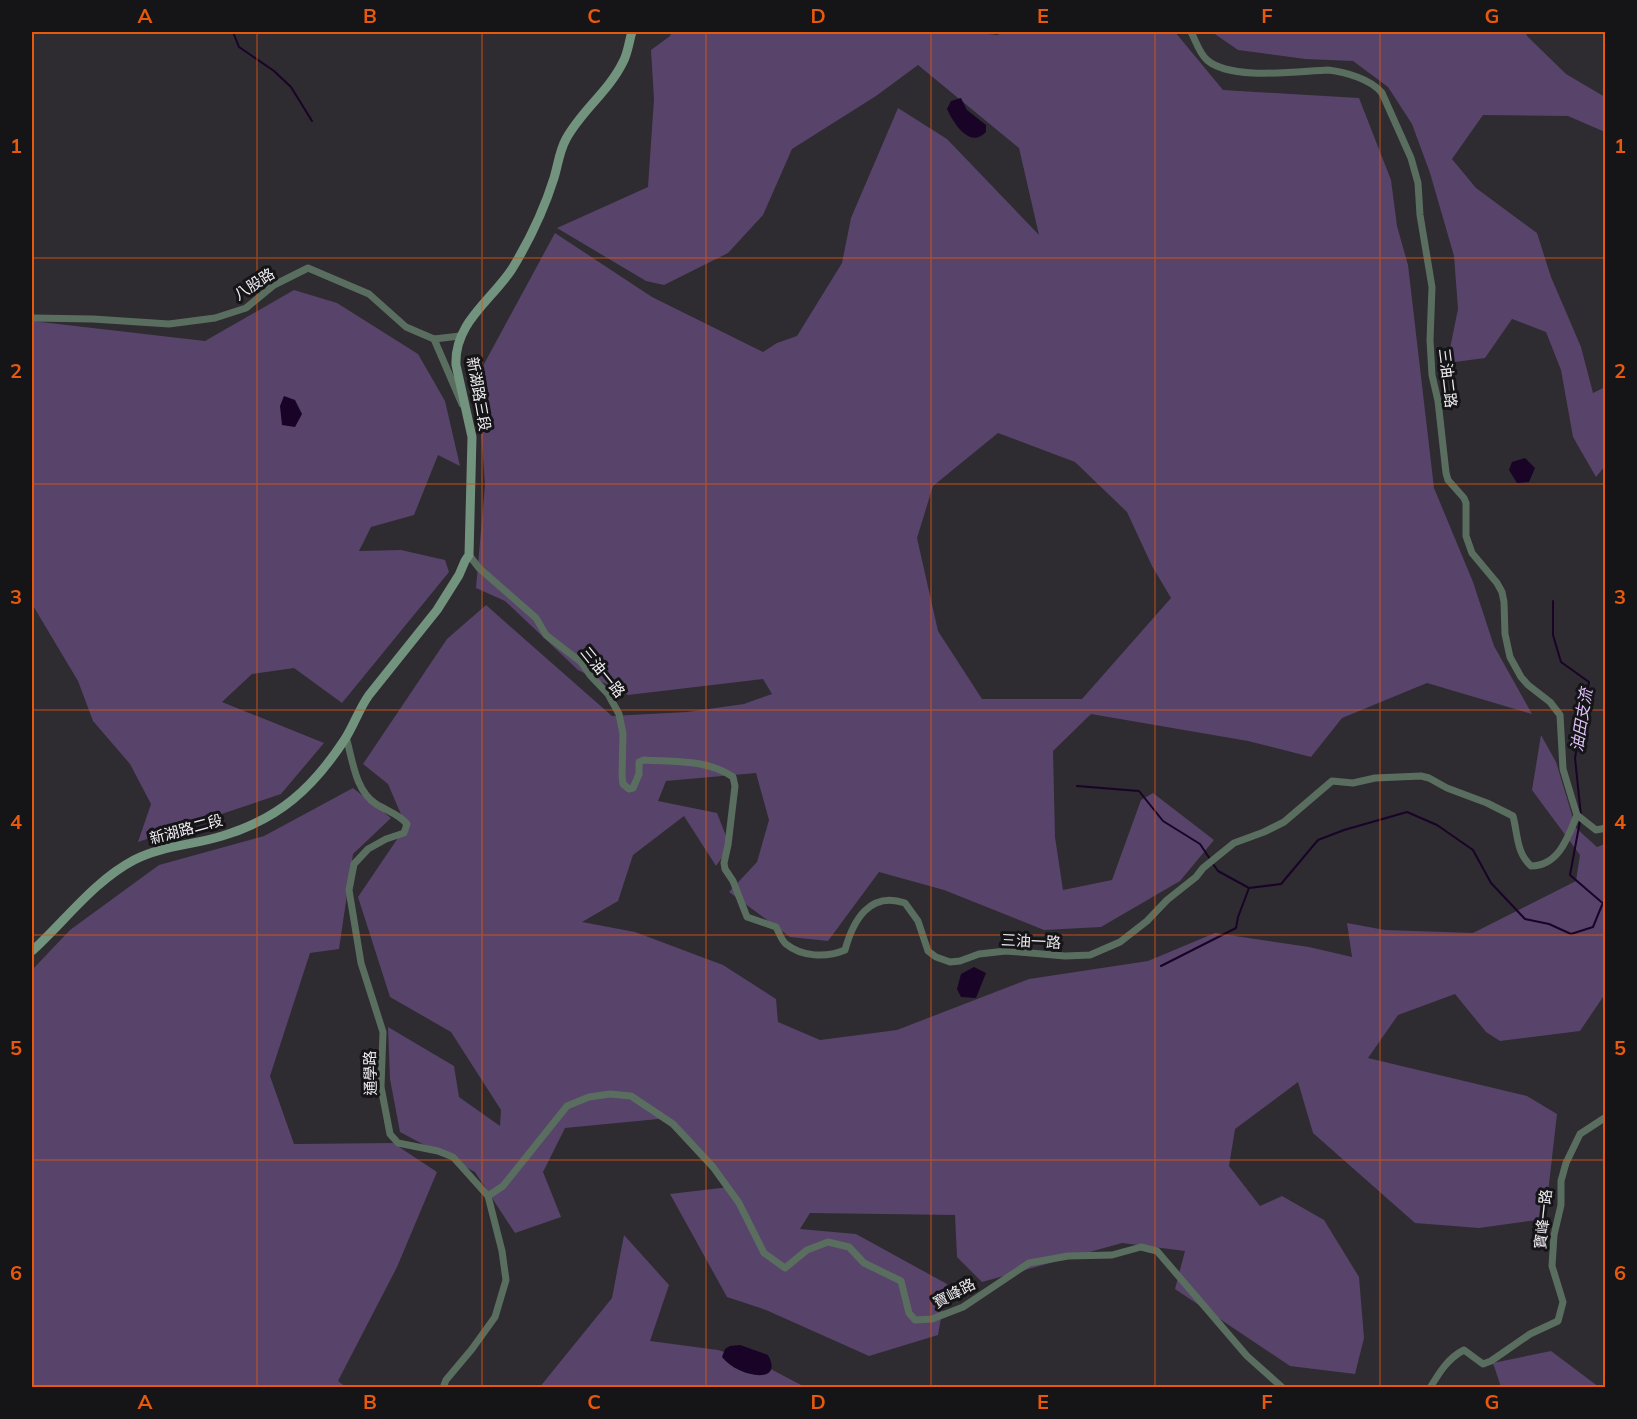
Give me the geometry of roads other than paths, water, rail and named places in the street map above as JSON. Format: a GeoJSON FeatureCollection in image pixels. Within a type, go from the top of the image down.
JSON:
{"type":"FeatureCollection","features":[{"type":"Feature","properties":{"kind":"street","name":"新湖路三段"},"geometry":{"type":"LineString","coordinates":[[346,737],[364,703],[441,604],[469,555],[472,437],[456,365],[460,336],[472,316],[498,288],[533,231],[554,177],[560,151],[567,137],[612,81],[624,61],[632,32]]}},
{"type":"Feature","properties":{"kind":"street","name":"三油二路"},"geometry":{"type":"LineString","coordinates":[[1191,32],[1208,61],[1222,67],[1271,74],[1337,71],[1377,86],[1382,93],[1411,158],[1418,183],[1420,215],[1432,287],[1432,375],[1438,401],[1446,473],[1448,480],[1464,498],[1466,504],[1466,536],[1472,553],[1502,592],[1505,634],[1510,657],[1521,677],[1550,702],[1560,715],[1563,769],[1577,815]]}},
{"type":"Feature","properties":{"kind":"street","name":"八股路"},"geometry":{"type":"LineString","coordinates":[[32,318],[169,324],[215,318],[246,308],[274,285],[308,268],[369,294],[406,327],[434,339],[460,336]]}},
{"type":"Feature","properties":{"kind":"street"},"geometry":{"type":"LineString","coordinates":[[434,339],[468,421]]}},
{"type":"Feature","properties":{"kind":"street","name":"三油一路"},"geometry":{"type":"LineString","coordinates":[[469,555],[484,573],[536,618],[546,635],[581,662],[608,694],[619,714],[623,734],[623,784],[629,789],[633,788],[639,774],[639,762],[644,760],[698,763],[723,771],[733,777],[735,786],[724,862],[725,869],[733,881],[747,916],[776,927],[784,942],[804,954],[833,955],[845,950],[862,911],[876,903],[888,901],[905,903],[918,921],[928,951],[936,957],[951,962],[960,962],[979,954],[1006,951],[1065,956],[1090,955],[1120,942],[1147,921],[1167,900],[1234,843],[1284,822],[1332,781],[1353,783],[1399,776],[1429,778],[1513,816],[1517,831],[1517,844],[1525,861],[1531,866],[1541,866],[1553,858],[1565,845],[1577,815]]}},
{"type":"Feature","properties":{"kind":"street","name":"新湖路二段"},"geometry":{"type":"LineString","coordinates":[[32,951],[91,892],[110,875],[133,860],[155,851],[226,835],[283,809],[317,777],[346,737]]}},
{"type":"Feature","properties":{"kind":"street","name":"通學路"},"geometry":{"type":"LineString","coordinates":[[346,737],[360,788],[375,803],[403,818],[407,824],[404,833],[386,839],[368,849],[361,856],[354,864],[349,890],[361,963],[383,1032],[381,1087],[390,1134],[398,1143],[438,1151],[453,1157],[488,1196],[502,1251],[506,1280],[495,1317],[446,1380],[444,1388]]}},
{"type":"Feature","properties":{"kind":"street"},"geometry":{"type":"LineString","coordinates":[[1577,815],[1596,830],[1605,828]]}},
{"type":"Feature","properties":{"kind":"street","name":"寶峰路"},"geometry":{"type":"LineString","coordinates":[[488,1196],[503,1186],[567,1106],[589,1097],[610,1094],[631,1096],[673,1124],[712,1167],[739,1203],[764,1253],[785,1268],[807,1250],[828,1242],[849,1247],[864,1263],[901,1281],[909,1313],[915,1320],[932,1320],[963,1307],[1029,1263],[1068,1256],[1112,1254],[1141,1247],[1157,1251],[1247,1356],[1283,1388]]}},
{"type":"Feature","properties":{"kind":"street","name":"寶峰一路"},"geometry":{"type":"LineString","coordinates":[[1430,1388],[1443,1368],[1455,1355],[1464,1350],[1483,1364],[1530,1334],[1558,1322],[1563,1302],[1552,1266],[1554,1235],[1561,1205],[1561,1181],[1566,1163],[1580,1134],[1605,1117]]}},
{"type":"Feature","properties":{"kind":"waterway"},"geometry":{"type":"LineString","coordinates":[[233,32],[239,47],[274,71],[291,87],[312,121]]}},
{"type":"Feature","properties":{"kind":"waterway","name":"油田支流"},"geometry":{"type":"LineString","coordinates":[[1553,601],[1553,635],[1561,662],[1589,682],[1575,758],[1581,816]]}},
{"type":"Feature","properties":{"kind":"waterway"},"geometry":{"type":"LineString","coordinates":[[1077,786],[1139,791],[1163,821],[1200,844],[1210,859]]}},
{"type":"Feature","properties":{"kind":"waterway"},"geometry":{"type":"LineString","coordinates":[[1213,864],[1218,871],[1249,888],[1281,884],[1318,840],[1407,812],[1437,825],[1473,850],[1491,883],[1525,919],[1549,924],[1571,934],[1593,927],[1602,905]]}},
{"type":"Feature","properties":{"kind":"waterway","name":"油田支流"},"geometry":{"type":"LineString","coordinates":[[1580,821],[1570,875],[1606,906]]}},
{"type":"Feature","properties":{"kind":"waterway"},"geometry":{"type":"LineString","coordinates":[[1161,966],[1236,928],[1249,888]]}}]}
